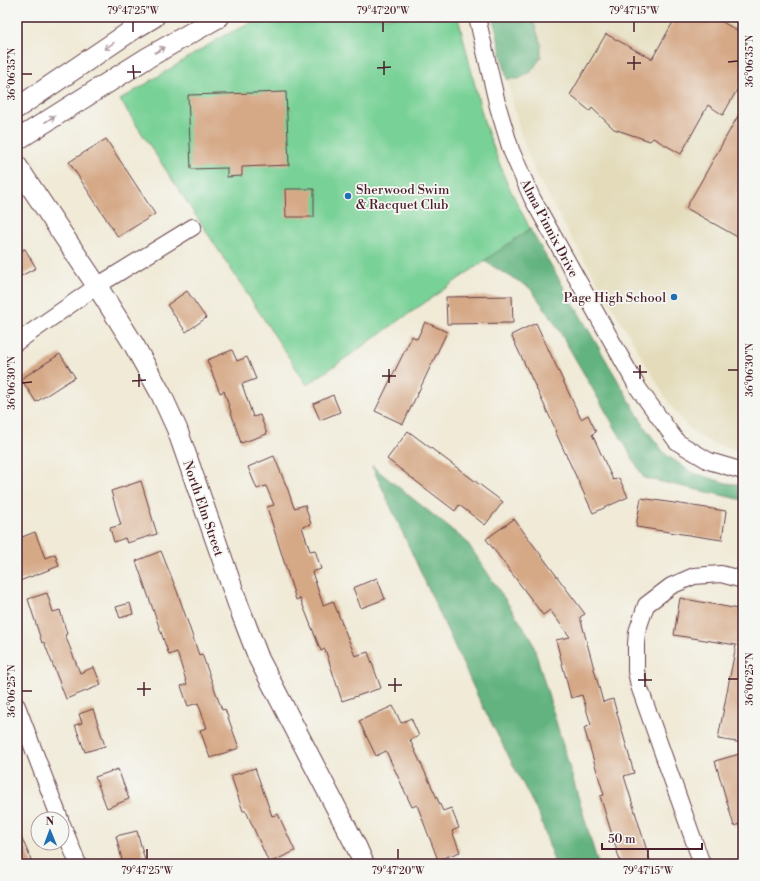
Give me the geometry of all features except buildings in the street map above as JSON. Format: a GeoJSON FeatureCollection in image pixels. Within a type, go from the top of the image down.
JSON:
{"type":"FeatureCollection","features":[{"type":"Feature","properties":{"kind":"main road"},"geometry":{"type":"LineString","coordinates":[[17,108],[154,17]]}},
{"type":"Feature","properties":{"kind":"main road"},"geometry":{"type":"LineString","coordinates":[[17,140],[147,58],[219,17]]}},
{"type":"Feature","properties":{"kind":"main road","name":"North Elm Street"},"geometry":{"type":"LineString","coordinates":[[17,166],[97,286],[134,345],[161,394],[177,429],[239,607],[259,659],[364,864]]}},
{"type":"Feature","properties":{"kind":"street","name":"Alma Pinnix Drive"},"geometry":{"type":"LineString","coordinates":[[477,17],[498,107],[511,150],[532,198],[638,388],[677,442],[709,461],[743,471]]}},
{"type":"Feature","properties":{"kind":"street"},"geometry":{"type":"LineString","coordinates":[[17,342],[97,286],[193,226]]}},
{"type":"Feature","properties":{"kind":"street"},"geometry":{"type":"LineString","coordinates":[[702,864],[639,686],[636,671],[637,632],[646,605],[671,586],[694,576],[721,574],[743,580]]}},
{"type":"Feature","properties":{"kind":"street"},"geometry":{"type":"LineString","coordinates":[[17,706],[57,811]]}},
{"type":"Feature","properties":{"kind":"street"},"geometry":{"type":"LineString","coordinates":[[70,844],[78,864]]}},
{"type":"Feature","properties":{"kind":"shaded area","name":"Page High School"},"geometry":{"type":"Polygon","coordinates":[[[493,17],[743,17],[743,453],[712,443],[699,436],[686,425],[669,403],[567,230],[535,172],[520,132],[493,17]]]}},
{"type":"Feature","properties":{"kind":"green space","name":"Sherwood Swim & Racquet Club"},"geometry":{"type":"Polygon","coordinates":[[[264,17],[458,17],[484,122],[506,181],[530,229],[307,385],[120,100],[223,36],[264,17]]]}},
{"type":"Feature","properties":{"kind":"green space"},"geometry":{"type":"Polygon","coordinates":[[[493,17],[532,17],[541,44],[541,57],[531,72],[519,79],[507,79],[493,17]]]}},
{"type":"Feature","properties":{"kind":"green space"},"geometry":{"type":"Polygon","coordinates":[[[530,229],[646,429],[665,454],[691,472],[726,483],[743,485],[743,500],[644,478],[553,320],[530,288],[484,261],[530,229]]]}},
{"type":"Feature","properties":{"kind":"green space"},"geometry":{"type":"Polygon","coordinates":[[[372,466],[467,542],[532,640],[598,864],[555,864],[540,817],[478,697],[372,466]]]}},
{"type":"Feature","properties":{"kind":"place","name":"Sherwood Swim & Racquet Club"},"geometry":{"type":"Point","coordinates":[348,196]}},
{"type":"Feature","properties":{"kind":"place","name":"Page High School"},"geometry":{"type":"Point","coordinates":[674,297]}}]}
